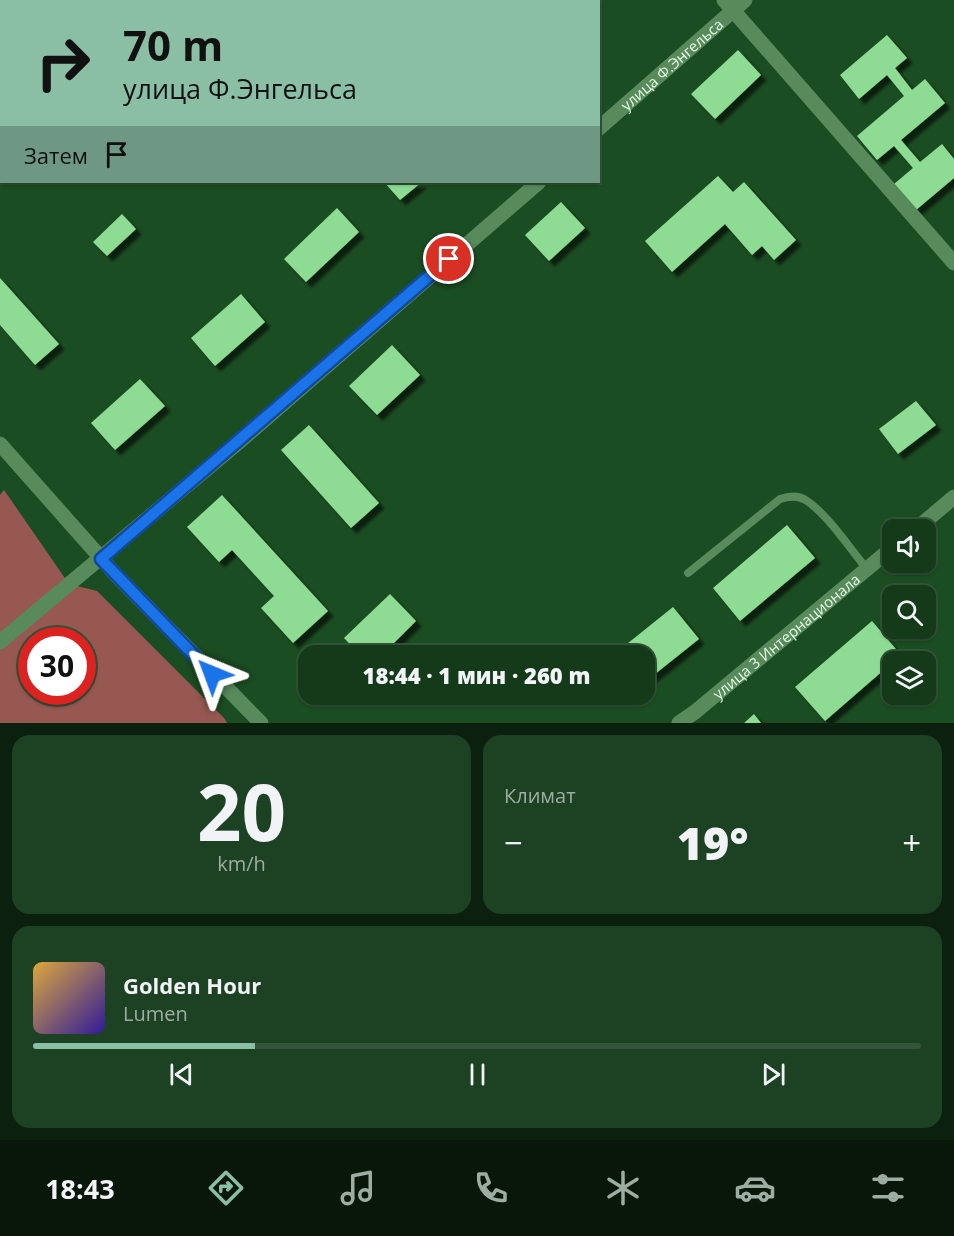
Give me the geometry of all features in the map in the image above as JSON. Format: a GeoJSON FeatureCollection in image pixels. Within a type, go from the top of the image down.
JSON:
{"type":"FeatureCollection","features":[{"type":"Feature","properties":{"kind":"street","name":"улица Ф.Энгельса"},"geometry":{"type":"LineString","coordinates":[[600,127],[728,5],[745,0]]}},
{"type":"Feature","properties":{"kind":"street"},"geometry":{"type":"LineString","coordinates":[[728,5],[954,263]]}},
{"type":"Feature","properties":{"kind":"street"},"geometry":{"type":"LineString","coordinates":[[0,642],[240,441],[538,183]]}},
{"type":"Feature","properties":{"kind":"street"},"geometry":{"type":"LineString","coordinates":[[0,444],[101,559],[261,723]]}},
{"type":"Feature","properties":{"kind":"street"},"geometry":{"type":"LineString","coordinates":[[928,519],[954,497]]}},
{"type":"Feature","properties":{"kind":"street","name":"улица 3 Интернационала"},"geometry":{"type":"LineString","coordinates":[[680,723],[882,556]]}},
{"type":"Feature","properties":{"kind":"lane"},"geometry":{"type":"LineString","coordinates":[[688,573],[780,498],[792,496],[806,499],[820,512],[867,569]]}},
{"type":"Feature","properties":{"kind":"shaded area"},"geometry":{"type":"Polygon","coordinates":[[[4,490],[69,584],[97,591],[227,723],[0,723],[0,495],[4,490]]]}},
{"type":"Feature","properties":{"kind":"building"},"geometry":{"type":"Polygon","coordinates":[[[887,35],[907,58],[895,68],[912,90],[925,79],[945,103],[901,140],[920,162],[942,144],[954,159],[954,178],[916,210],[894,184],[913,168],[894,146],[877,160],[857,136],[904,96],[887,75],[859,99],[840,75],[887,35]]]}},
{"type":"Feature","properties":{"kind":"building"},"geometry":{"type":"Polygon","coordinates":[[[738,50],[761,75],[715,119],[691,94],[738,50]]]}},
{"type":"Feature","properties":{"kind":"building"},"geometry":{"type":"Polygon","coordinates":[[[718,176],[733,192],[744,182],[796,240],[774,260],[762,246],[752,255],[725,224],[672,272],[645,241],[718,176]]]}},
{"type":"Feature","properties":{"kind":"building"},"geometry":{"type":"Polygon","coordinates":[[[385,183],[421,183],[400,200],[385,183]]]}},
{"type":"Feature","properties":{"kind":"building"},"geometry":{"type":"Polygon","coordinates":[[[561,202],[585,228],[549,261],[525,235],[561,202]]]}},
{"type":"Feature","properties":{"kind":"building"},"geometry":{"type":"Polygon","coordinates":[[[337,208],[359,232],[306,282],[284,259],[337,208]]]}},
{"type":"Feature","properties":{"kind":"building"},"geometry":{"type":"Polygon","coordinates":[[[122,214],[136,229],[107,256],[93,242],[122,214]]]}},
{"type":"Feature","properties":{"kind":"building"},"geometry":{"type":"Polygon","coordinates":[[[0,278],[59,344],[35,365],[0,325],[0,278]]]}},
{"type":"Feature","properties":{"kind":"building"},"geometry":{"type":"Polygon","coordinates":[[[241,294],[265,322],[215,366],[191,338],[241,294]]]}},
{"type":"Feature","properties":{"kind":"building"},"geometry":{"type":"Polygon","coordinates":[[[392,345],[420,375],[377,415],[349,386],[392,345]]]}},
{"type":"Feature","properties":{"kind":"building"},"geometry":{"type":"Polygon","coordinates":[[[140,379],[165,406],[115,450],[91,423],[140,379]]]}},
{"type":"Feature","properties":{"kind":"building"},"geometry":{"type":"Polygon","coordinates":[[[916,401],[936,425],[898,454],[879,429],[916,401]]]}},
{"type":"Feature","properties":{"kind":"building"},"geometry":{"type":"Polygon","coordinates":[[[309,425],[379,503],[351,528],[281,450],[309,425]]]}},
{"type":"Feature","properties":{"kind":"building"},"geometry":{"type":"Polygon","coordinates":[[[222,495],[328,611],[293,643],[261,608],[274,596],[232,550],[219,562],[187,527],[222,495]]]}},
{"type":"Feature","properties":{"kind":"building"},"geometry":{"type":"Polygon","coordinates":[[[787,525],[815,558],[740,621],[713,588],[787,525]]]}},
{"type":"Feature","properties":{"kind":"building"},"geometry":{"type":"Polygon","coordinates":[[[390,594],[416,621],[392,645],[351,645],[344,638],[390,594]]]}},
{"type":"Feature","properties":{"kind":"building"},"geometry":{"type":"Polygon","coordinates":[[[673,607],[699,639],[655,674],[655,645],[626,645],[673,607]]]}},
{"type":"Feature","properties":{"kind":"building"},"geometry":{"type":"Polygon","coordinates":[[[872,621],[882,633],[882,639],[887,639],[898,651],[882,651],[882,672],[825,721],[795,687],[872,621]]]}},
{"type":"Feature","properties":{"kind":"building"},"geometry":{"type":"Polygon","coordinates":[[[754,714],[761,723],[744,723],[754,714]]]}},
{"type":"Feature","properties":{"kind":"route"},"geometry":{"type":"LineString","coordinates":[[212,674],[101,559],[449,259]]}}]}
